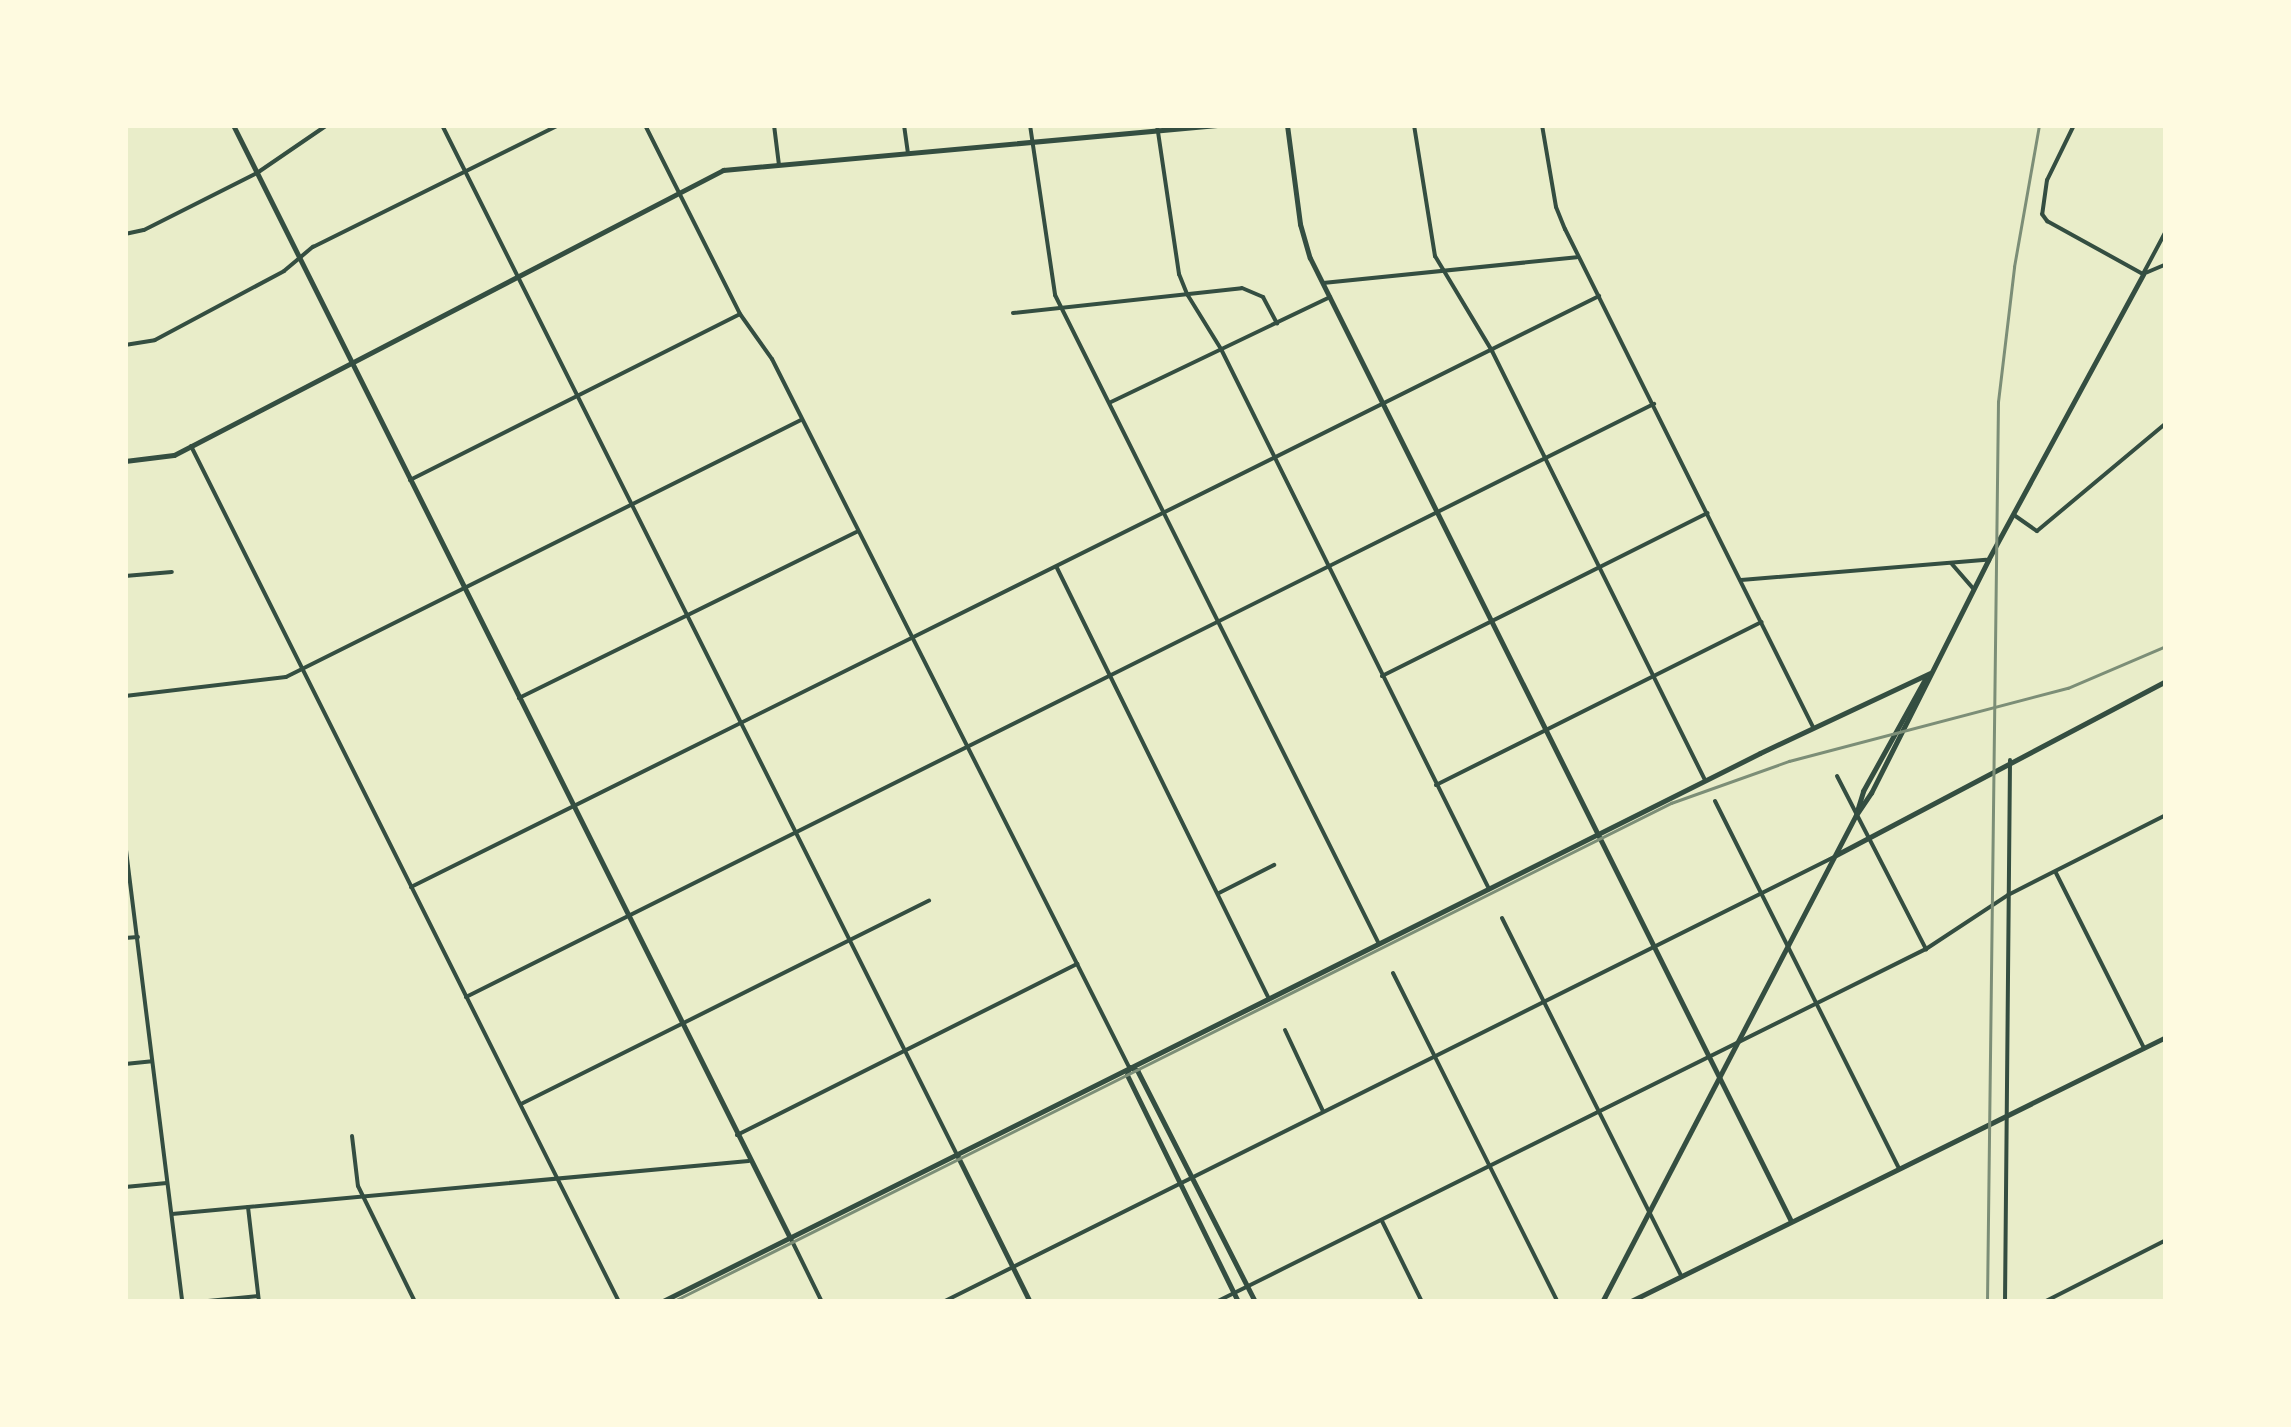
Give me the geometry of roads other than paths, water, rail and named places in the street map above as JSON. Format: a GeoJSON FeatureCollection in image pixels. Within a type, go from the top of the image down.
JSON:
{"type":"FeatureCollection","features":[{"type":"Feature","properties":{"kind":"street"},"geometry":{"type":"LineString","coordinates":[[233,125],[822,1302]]}},
{"type":"Feature","properties":{"kind":"street"},"geometry":{"type":"LineString","coordinates":[[125,234],[144,230],[257,174],[327,125]]}},
{"type":"Feature","properties":{"kind":"street"},"geometry":{"type":"LineString","coordinates":[[442,125],[1030,1302]]}},
{"type":"Feature","properties":{"kind":"street"},"geometry":{"type":"LineString","coordinates":[[125,345],[156,340],[284,271],[299,257],[559,125]]}},
{"type":"Feature","properties":{"kind":"street"},"geometry":{"type":"LineString","coordinates":[[645,125],[740,314],[772,358],[1130,1067],[1136,1070],[1256,1302]]}},
{"type":"Feature","properties":{"kind":"street"},"geometry":{"type":"LineString","coordinates":[[774,125],[779,164]]}},
{"type":"Feature","properties":{"kind":"street"},"geometry":{"type":"LineString","coordinates":[[904,125],[908,152]]}},
{"type":"Feature","properties":{"kind":"street"},"geometry":{"type":"LineString","coordinates":[[1030,125],[1055,296],[1379,944]]}},
{"type":"Feature","properties":{"kind":"street"},"geometry":{"type":"LineString","coordinates":[[125,461],[160,458],[192,446],[680,196],[723,170],[1220,125]]}},
{"type":"Feature","properties":{"kind":"street"},"geometry":{"type":"LineString","coordinates":[[1287,125],[1300,224],[1330,297],[1652,949],[1792,1220]]}},
{"type":"Feature","properties":{"kind":"street"},"geometry":{"type":"LineString","coordinates":[[1414,125],[1434,256],[1448,272],[1492,351],[1705,782]]}},
{"type":"Feature","properties":{"kind":"street"},"geometry":{"type":"LineString","coordinates":[[1542,125],[1556,207],[1578,256],[1813,727]]}},
{"type":"Feature","properties":{"kind":"street"},"geometry":{"type":"LineString","coordinates":[[2074,125],[2048,180],[2042,214],[2143,274]]}},
{"type":"Feature","properties":{"kind":"street"},"geometry":{"type":"LineString","coordinates":[[1158,128],[1180,274],[1187,294],[1221,349],[1488,889]]}},
{"type":"Feature","properties":{"kind":"street"},"geometry":{"type":"LineString","coordinates":[[1602,1302],[1790,948],[1856,814],[1872,794],[1988,560],[2166,231]]}},
{"type":"Feature","properties":{"kind":"street"},"geometry":{"type":"LineString","coordinates":[[1324,283],[1578,256]]}},
{"type":"Feature","properties":{"kind":"street"},"geometry":{"type":"LineString","coordinates":[[2143,274],[2166,264]]}},
{"type":"Feature","properties":{"kind":"street"},"geometry":{"type":"LineString","coordinates":[[1012,312],[1253,290],[1264,297],[1277,322]]}},
{"type":"Feature","properties":{"kind":"street"},"geometry":{"type":"LineString","coordinates":[[411,887],[1599,296]]}},
{"type":"Feature","properties":{"kind":"street"},"geometry":{"type":"LineString","coordinates":[[1111,402],[1330,297]]}},
{"type":"Feature","properties":{"kind":"street"},"geometry":{"type":"LineString","coordinates":[[410,480],[740,314]]}},
{"type":"Feature","properties":{"kind":"street"},"geometry":{"type":"LineString","coordinates":[[466,997],[1654,404]]}},
{"type":"Feature","properties":{"kind":"street"},"geometry":{"type":"LineString","coordinates":[[125,696],[268,682],[303,669],[801,420]]}},
{"type":"Feature","properties":{"kind":"street"},"geometry":{"type":"LineString","coordinates":[[2014,515],[2036,530],[2166,423]]}},
{"type":"Feature","properties":{"kind":"street"},"geometry":{"type":"LineString","coordinates":[[192,446],[619,1302]]}},
{"type":"Feature","properties":{"kind":"street"},"geometry":{"type":"LineString","coordinates":[[1382,676],[1708,514]]}},
{"type":"Feature","properties":{"kind":"street"},"geometry":{"type":"LineString","coordinates":[[519,698],[856,531]]}},
{"type":"Feature","properties":{"kind":"street"},"geometry":{"type":"LineString","coordinates":[[1742,580],[1948,560],[1988,560]]}},
{"type":"Feature","properties":{"kind":"street"},"geometry":{"type":"LineString","coordinates":[[1948,560],[1974,589]]}},
{"type":"Feature","properties":{"kind":"street"},"geometry":{"type":"LineString","coordinates":[[1057,568],[1269,998]]}},
{"type":"Feature","properties":{"kind":"street"},"geometry":{"type":"LineString","coordinates":[[125,576],[172,572]]}},
{"type":"Feature","properties":{"kind":"street"},"geometry":{"type":"LineString","coordinates":[[1436,785],[1762,622]]}},
{"type":"Feature","properties":{"kind":"street"},"geometry":{"type":"LineString","coordinates":[[661,1302],[1930,672]]}},
{"type":"Feature","properties":{"kind":"street"},"geometry":{"type":"LineString","coordinates":[[943,1302],[1763,894],[2010,760],[2166,681]]}},
{"type":"Feature","properties":{"kind":"street"},"geometry":{"type":"LineString","coordinates":[[2005,1302],[2010,760]]}},
{"type":"Feature","properties":{"kind":"street"},"geometry":{"type":"LineString","coordinates":[[1837,776],[1926,949]]}},
{"type":"Feature","properties":{"kind":"street"},"geometry":{"type":"LineString","coordinates":[[1715,801],[1899,1168]]}},
{"type":"Feature","properties":{"kind":"street"},"geometry":{"type":"LineString","coordinates":[[1216,1302],[1926,949],[2008,895],[2166,815]]}},
{"type":"Feature","properties":{"kind":"street"},"geometry":{"type":"LineString","coordinates":[[125,842],[182,1302]]}},
{"type":"Feature","properties":{"kind":"street"},"geometry":{"type":"LineString","coordinates":[[1219,893],[1274,865]]}},
{"type":"Feature","properties":{"kind":"street"},"geometry":{"type":"LineString","coordinates":[[2055,872],[2144,1048]]}},
{"type":"Feature","properties":{"kind":"street"},"geometry":{"type":"LineString","coordinates":[[520,1104],[929,902]]}},
{"type":"Feature","properties":{"kind":"street"},"geometry":{"type":"LineString","coordinates":[[1502,918],[1681,1276]]}},
{"type":"Feature","properties":{"kind":"street"},"geometry":{"type":"LineString","coordinates":[[125,938],[138,937]]}},
{"type":"Feature","properties":{"kind":"street"},"geometry":{"type":"LineString","coordinates":[[738,1134],[1078,964]]}},
{"type":"Feature","properties":{"kind":"street"},"geometry":{"type":"LineString","coordinates":[[1394,973],[1558,1302]]}},
{"type":"Feature","properties":{"kind":"street"},"geometry":{"type":"LineString","coordinates":[[1284,1030],[1324,1111]]}},
{"type":"Feature","properties":{"kind":"street"},"geometry":{"type":"LineString","coordinates":[[1629,1302],[2166,1037]]}},
{"type":"Feature","properties":{"kind":"street"},"geometry":{"type":"LineString","coordinates":[[125,1064],[152,1061]]}},
{"type":"Feature","properties":{"kind":"street"},"geometry":{"type":"LineString","coordinates":[[1130,1067],[1127,1074],[1238,1302]]}},
{"type":"Feature","properties":{"kind":"street"},"geometry":{"type":"LineString","coordinates":[[352,1136],[364,1196],[415,1302]]}},
{"type":"Feature","properties":{"kind":"street"},"geometry":{"type":"LineString","coordinates":[[172,1214],[751,1161]]}},
{"type":"Feature","properties":{"kind":"street"},"geometry":{"type":"LineString","coordinates":[[125,1187],[167,1183]]}},
{"type":"Feature","properties":{"kind":"street"},"geometry":{"type":"LineString","coordinates":[[198,1302],[259,1299],[248,1207]]}},
{"type":"Feature","properties":{"kind":"street"},"geometry":{"type":"LineString","coordinates":[[1382,1220],[1422,1302]]}},
{"type":"Feature","properties":{"kind":"street"},"geometry":{"type":"LineString","coordinates":[[2044,1302],[2166,1240]]}},
{"type":"Feature","properties":{"kind":"street"},"geometry":{"type":"LineString","coordinates":[[2059,1294],[2063,1302]]}},
{"type":"Feature","properties":{"kind":"railway"},"geometry":{"type":"LineString","coordinates":[[1987,1302],[1998,402],[2014,267],[2039,125]]}},
{"type":"Feature","properties":{"kind":"railway"},"geometry":{"type":"LineString","coordinates":[[672,1302],[1671,803],[1789,761],[2068,688],[2166,646]]}}]}
